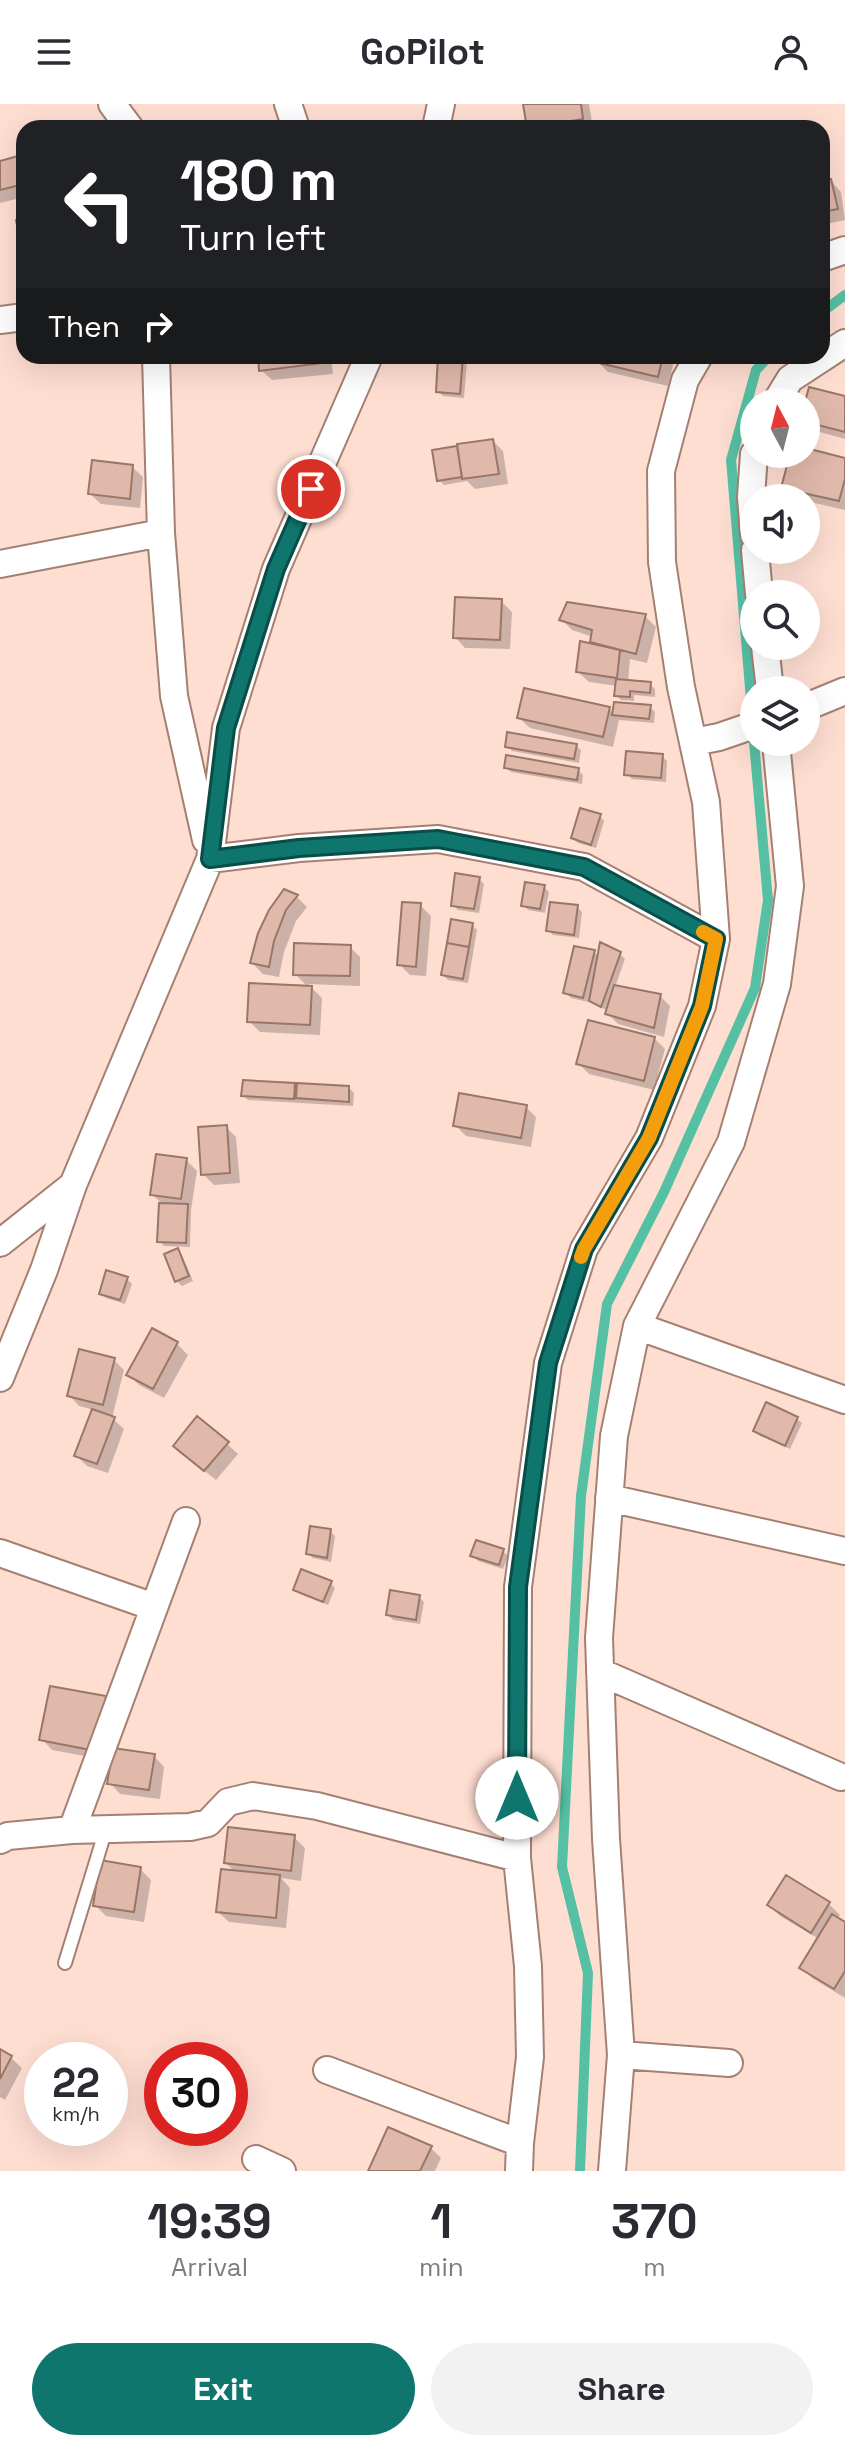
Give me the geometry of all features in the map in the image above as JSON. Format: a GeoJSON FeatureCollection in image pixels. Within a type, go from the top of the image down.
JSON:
{"type":"FeatureCollection","features":[{"type":"Feature","properties":{"kind":"street"},"geometry":{"type":"LineString","coordinates":[[156,364],[161,533],[174,696],[210,859]]}},
{"type":"Feature","properties":{"kind":"street"},"geometry":{"type":"LineString","coordinates":[[0,1378],[44,1270],[73,1185],[210,859],[226,728],[272,583],[366,364]]}},
{"type":"Feature","properties":{"kind":"street"},"geometry":{"type":"LineString","coordinates":[[519,2171],[530,2057],[528,1966],[517,1858],[518,1587],[548,1363],[584,1249],[649,1138],[702,1006],[716,939],[706,802],[706,739],[681,687],[662,562],[661,471],[685,380],[694,364]]}},
{"type":"Feature","properties":{"kind":"street"},"geometry":{"type":"LineString","coordinates":[[785,388],[790,379],[813,364]]}},
{"type":"Feature","properties":{"kind":"street"},"geometry":{"type":"LineString","coordinates":[[0,564],[161,533]]}},
{"type":"Feature","properties":{"kind":"street"},"geometry":{"type":"LineString","coordinates":[[820,701],[845,691]]}},
{"type":"Feature","properties":{"kind":"street"},"geometry":{"type":"LineString","coordinates":[[706,739],[740,729]]}},
{"type":"Feature","properties":{"kind":"street"},"geometry":{"type":"LineString","coordinates":[[612,2171],[621,2055],[606,1839],[599,1638],[614,1436],[637,1326],[731,1142],[777,984],[790,886],[777,756]]}},
{"type":"Feature","properties":{"kind":"street"},"geometry":{"type":"LineString","coordinates":[[210,859],[299,848],[438,839],[584,867],[716,939]]}},
{"type":"Feature","properties":{"kind":"street"},"geometry":{"type":"LineString","coordinates":[[0,1243],[73,1185]]}},
{"type":"Feature","properties":{"kind":"street"},"geometry":{"type":"LineString","coordinates":[[637,1326],[845,1400]]}},
{"type":"Feature","properties":{"kind":"street"},"geometry":{"type":"LineString","coordinates":[[609,1498],[845,1551]]}},
{"type":"Feature","properties":{"kind":"street"},"geometry":{"type":"LineString","coordinates":[[72,1830],[186,1521]]}},
{"type":"Feature","properties":{"kind":"street"},"geometry":{"type":"LineString","coordinates":[[0,1553],[154,1607]]}},
{"type":"Feature","properties":{"kind":"street"},"geometry":{"type":"LineString","coordinates":[[600,1672],[841,1777]]}},
{"type":"Feature","properties":{"kind":"street"},"geometry":{"type":"LineString","coordinates":[[0,1840],[8,1836],[72,1830],[190,1827],[208,1823],[228,1802],[253,1796],[317,1806],[517,1858]]}},
{"type":"Feature","properties":{"kind":"street"},"geometry":{"type":"LineString","coordinates":[[621,2055],[729,2063]]}},
{"type":"Feature","properties":{"kind":"street"},"geometry":{"type":"LineString","coordinates":[[327,2070],[520,2143]]}},
{"type":"Feature","properties":{"kind":"street"},"geometry":{"type":"LineString","coordinates":[[256,2159],[282,2171]]}},
{"type":"Feature","properties":{"kind":"lane"},"geometry":{"type":"LineString","coordinates":[[65,1963],[106,1829]]}},
{"type":"Feature","properties":{"kind":"building"},"geometry":{"type":"Polygon","coordinates":[[[523,104],[581,104],[583,119],[526,120],[523,104]]]}},
{"type":"Feature","properties":{"kind":"building"},"geometry":{"type":"Polygon","coordinates":[[[16,157],[16,186],[0,190],[0,161],[16,157]]]}},
{"type":"Feature","properties":{"kind":"building"},"geometry":{"type":"Polygon","coordinates":[[[830,179],[838,209],[830,210],[830,179]]]}},
{"type":"Feature","properties":{"kind":"building"},"geometry":{"type":"Polygon","coordinates":[[[259,364],[315,364],[259,371],[259,364]]]}},
{"type":"Feature","properties":{"kind":"building"},"geometry":{"type":"Polygon","coordinates":[[[438,364],[462,364],[460,394],[436,392],[438,364]]]}},
{"type":"Feature","properties":{"kind":"building"},"geometry":{"type":"Polygon","coordinates":[[[603,364],[661,364],[658,377],[603,364]]]}},
{"type":"Feature","properties":{"kind":"building"},"geometry":{"type":"Polygon","coordinates":[[[820,390],[845,396],[845,432],[820,426],[820,390]]]}},
{"type":"Feature","properties":{"kind":"building"},"geometry":{"type":"Polygon","coordinates":[[[493,439],[499,474],[462,479],[457,444],[493,439]]]}},
{"type":"Feature","properties":{"kind":"building"},"geometry":{"type":"Polygon","coordinates":[[[457,446],[462,477],[437,481],[432,450],[457,446]]]}},
{"type":"Feature","properties":{"kind":"building"},"geometry":{"type":"Polygon","coordinates":[[[820,452],[845,458],[845,479],[839,501],[820,497],[820,484],[782,484],[786,468],[820,468],[820,452]]]}},
{"type":"Feature","properties":{"kind":"building"},"geometry":{"type":"Polygon","coordinates":[[[92,460],[133,465],[130,499],[88,494],[92,460]]]}},
{"type":"Feature","properties":{"kind":"building"},"geometry":{"type":"Polygon","coordinates":[[[455,597],[502,599],[500,640],[453,638],[455,597]]]}},
{"type":"Feature","properties":{"kind":"building"},"geometry":{"type":"Polygon","coordinates":[[[567,602],[646,614],[636,654],[590,642],[592,630],[559,620],[567,602]]]}},
{"type":"Feature","properties":{"kind":"building"},"geometry":{"type":"Polygon","coordinates":[[[580,641],[620,650],[617,678],[576,672],[580,641]]]}},
{"type":"Feature","properties":{"kind":"building"},"geometry":{"type":"Polygon","coordinates":[[[616,679],[651,682],[650,693],[630,691],[630,697],[614,696],[616,679]]]}},
{"type":"Feature","properties":{"kind":"building"},"geometry":{"type":"Polygon","coordinates":[[[524,688],[610,707],[603,737],[517,718],[524,688]]]}},
{"type":"Feature","properties":{"kind":"building"},"geometry":{"type":"Polygon","coordinates":[[[614,702],[651,705],[649,719],[612,715],[614,702]]]}},
{"type":"Feature","properties":{"kind":"building"},"geometry":{"type":"Polygon","coordinates":[[[507,732],[577,744],[574,759],[505,747],[507,732]]]}},
{"type":"Feature","properties":{"kind":"building"},"geometry":{"type":"Polygon","coordinates":[[[626,751],[663,754],[661,778],[624,775],[626,751]]]}},
{"type":"Feature","properties":{"kind":"building"},"geometry":{"type":"Polygon","coordinates":[[[506,755],[579,768],[577,780],[504,768],[506,755]]]}},
{"type":"Feature","properties":{"kind":"building"},"geometry":{"type":"Polygon","coordinates":[[[580,808],[601,814],[591,845],[571,838],[580,808]]]}},
{"type":"Feature","properties":{"kind":"building"},"geometry":{"type":"Polygon","coordinates":[[[455,873],[480,877],[474,909],[451,906],[455,873]]]}},
{"type":"Feature","properties":{"kind":"building"},"geometry":{"type":"Polygon","coordinates":[[[525,882],[545,885],[540,909],[521,906],[525,882]]]}},
{"type":"Feature","properties":{"kind":"building"},"geometry":{"type":"Polygon","coordinates":[[[284,889],[298,895],[286,910],[274,941],[269,967],[250,963],[258,933],[284,889]]]}},
{"type":"Feature","properties":{"kind":"building"},"geometry":{"type":"Polygon","coordinates":[[[402,902],[421,903],[416,967],[397,965],[402,902]]]}},
{"type":"Feature","properties":{"kind":"building"},"geometry":{"type":"Polygon","coordinates":[[[550,902],[578,905],[574,935],[546,931],[550,902]]]}},
{"type":"Feature","properties":{"kind":"building"},"geometry":{"type":"Polygon","coordinates":[[[451,919],[473,923],[469,947],[447,943],[451,919]]]}},
{"type":"Feature","properties":{"kind":"building"},"geometry":{"type":"Polygon","coordinates":[[[600,942],[621,952],[601,1007],[589,1001],[600,942]]]}},
{"type":"Feature","properties":{"kind":"building"},"geometry":{"type":"Polygon","coordinates":[[[294,943],[351,945],[350,976],[293,975],[294,943]]]}},
{"type":"Feature","properties":{"kind":"building"},"geometry":{"type":"Polygon","coordinates":[[[447,943],[469,947],[463,979],[441,975],[447,943]]]}},
{"type":"Feature","properties":{"kind":"building"},"geometry":{"type":"Polygon","coordinates":[[[574,946],[595,950],[583,998],[563,993],[574,946]]]}},
{"type":"Feature","properties":{"kind":"building"},"geometry":{"type":"Polygon","coordinates":[[[249,983],[312,986],[310,1025],[247,1022],[249,983]]]}},
{"type":"Feature","properties":{"kind":"building"},"geometry":{"type":"Polygon","coordinates":[[[614,985],[661,994],[654,1028],[605,1014],[614,985]]]}},
{"type":"Feature","properties":{"kind":"building"},"geometry":{"type":"Polygon","coordinates":[[[588,1020],[655,1037],[644,1081],[576,1064],[588,1020]]]}},
{"type":"Feature","properties":{"kind":"building"},"geometry":{"type":"Polygon","coordinates":[[[243,1080],[295,1083],[294,1099],[241,1096],[243,1080]]]}},
{"type":"Feature","properties":{"kind":"building"},"geometry":{"type":"Polygon","coordinates":[[[297,1083],[349,1086],[349,1102],[296,1098],[297,1083]]]}},
{"type":"Feature","properties":{"kind":"building"},"geometry":{"type":"Polygon","coordinates":[[[459,1093],[527,1105],[521,1138],[453,1126],[459,1093]]]}},
{"type":"Feature","properties":{"kind":"building"},"geometry":{"type":"Polygon","coordinates":[[[227,1125],[230,1173],[201,1175],[198,1127],[227,1125]]]}},
{"type":"Feature","properties":{"kind":"building"},"geometry":{"type":"Polygon","coordinates":[[[156,1154],[187,1158],[181,1199],[150,1195],[156,1154]]]}},
{"type":"Feature","properties":{"kind":"building"},"geometry":{"type":"Polygon","coordinates":[[[159,1203],[188,1204],[186,1243],[157,1242],[159,1203]]]}},
{"type":"Feature","properties":{"kind":"building"},"geometry":{"type":"Polygon","coordinates":[[[178,1248],[189,1276],[175,1282],[164,1254],[178,1248]]]}},
{"type":"Feature","properties":{"kind":"building"},"geometry":{"type":"Polygon","coordinates":[[[106,1270],[128,1277],[120,1300],[99,1294],[106,1270]]]}},
{"type":"Feature","properties":{"kind":"building"},"geometry":{"type":"Polygon","coordinates":[[[152,1328],[178,1342],[153,1389],[126,1375],[152,1328]]]}},
{"type":"Feature","properties":{"kind":"building"},"geometry":{"type":"Polygon","coordinates":[[[79,1349],[115,1358],[103,1405],[67,1396],[79,1349]]]}},
{"type":"Feature","properties":{"kind":"building"},"geometry":{"type":"Polygon","coordinates":[[[766,1402],[798,1417],[785,1446],[753,1431],[766,1402]]]}},
{"type":"Feature","properties":{"kind":"building"},"geometry":{"type":"Polygon","coordinates":[[[92,1409],[115,1417],[97,1464],[74,1456],[92,1409]]]}},
{"type":"Feature","properties":{"kind":"building"},"geometry":{"type":"Polygon","coordinates":[[[197,1416],[229,1442],[204,1471],[173,1446],[197,1416]]]}},
{"type":"Feature","properties":{"kind":"building"},"geometry":{"type":"Polygon","coordinates":[[[310,1526],[331,1529],[327,1558],[306,1554],[310,1526]]]}},
{"type":"Feature","properties":{"kind":"building"},"geometry":{"type":"Polygon","coordinates":[[[476,1540],[504,1549],[499,1565],[470,1556],[476,1540]]]}},
{"type":"Feature","properties":{"kind":"building"},"geometry":{"type":"Polygon","coordinates":[[[301,1569],[332,1581],[323,1602],[293,1590],[301,1569]]]}},
{"type":"Feature","properties":{"kind":"building"},"geometry":{"type":"Polygon","coordinates":[[[390,1590],[420,1595],[416,1620],[386,1615],[390,1590]]]}},
{"type":"Feature","properties":{"kind":"building"},"geometry":{"type":"Polygon","coordinates":[[[50,1686],[106,1696],[96,1751],[39,1740],[50,1686]]]}},
{"type":"Feature","properties":{"kind":"building"},"geometry":{"type":"Polygon","coordinates":[[[113,1748],[155,1754],[149,1790],[107,1784],[113,1748]]]}},
{"type":"Feature","properties":{"kind":"building"},"geometry":{"type":"Polygon","coordinates":[[[228,1827],[295,1835],[291,1871],[224,1863],[228,1827]]]}},
{"type":"Feature","properties":{"kind":"building"},"geometry":{"type":"Polygon","coordinates":[[[100,1860],[141,1867],[134,1912],[93,1906],[100,1860]]]}},
{"type":"Feature","properties":{"kind":"building"},"geometry":{"type":"Polygon","coordinates":[[[221,1869],[280,1875],[276,1918],[216,1912],[221,1869]]]}},
{"type":"Feature","properties":{"kind":"building"},"geometry":{"type":"Polygon","coordinates":[[[786,1875],[830,1902],[811,1933],[767,1905],[786,1875]]]}},
{"type":"Feature","properties":{"kind":"building"},"geometry":{"type":"Polygon","coordinates":[[[832,1914],[845,1922],[845,1971],[834,1989],[799,1968],[832,1914]]]}},
{"type":"Feature","properties":{"kind":"building"},"geometry":{"type":"Polygon","coordinates":[[[0,2049],[12,2056],[0,2079],[0,2049]]]}},
{"type":"Feature","properties":{"kind":"building"},"geometry":{"type":"Polygon","coordinates":[[[388,2127],[432,2146],[420,2171],[368,2171],[388,2127]]]}},
{"type":"Feature","properties":{"kind":"waterway"},"geometry":{"type":"LineString","coordinates":[[830,306],[845,295]]}},
{"type":"Feature","properties":{"kind":"waterway"},"geometry":{"type":"LineString","coordinates":[[749,676],[731,460],[756,370],[762,364]]}},
{"type":"Feature","properties":{"kind":"waterway"},"geometry":{"type":"LineString","coordinates":[[580,2171],[588,1973],[562,1867],[581,1496],[607,1304],[664,1192],[755,988],[768,900],[755,756]]}},
{"type":"Feature","properties":{"kind":"slow traffic"},"geometry":{"type":"LineString","coordinates":[[581,1257],[649,1138],[702,1006],[716,939],[703,932]]}},
{"type":"Feature","properties":{"kind":"route"},"geometry":{"type":"LineString","coordinates":[[311,489],[276,569],[226,728],[210,859],[299,848],[438,839],[584,867],[716,939],[702,1006],[649,1138],[584,1249],[548,1363],[518,1587],[517,1798]]}}]}
